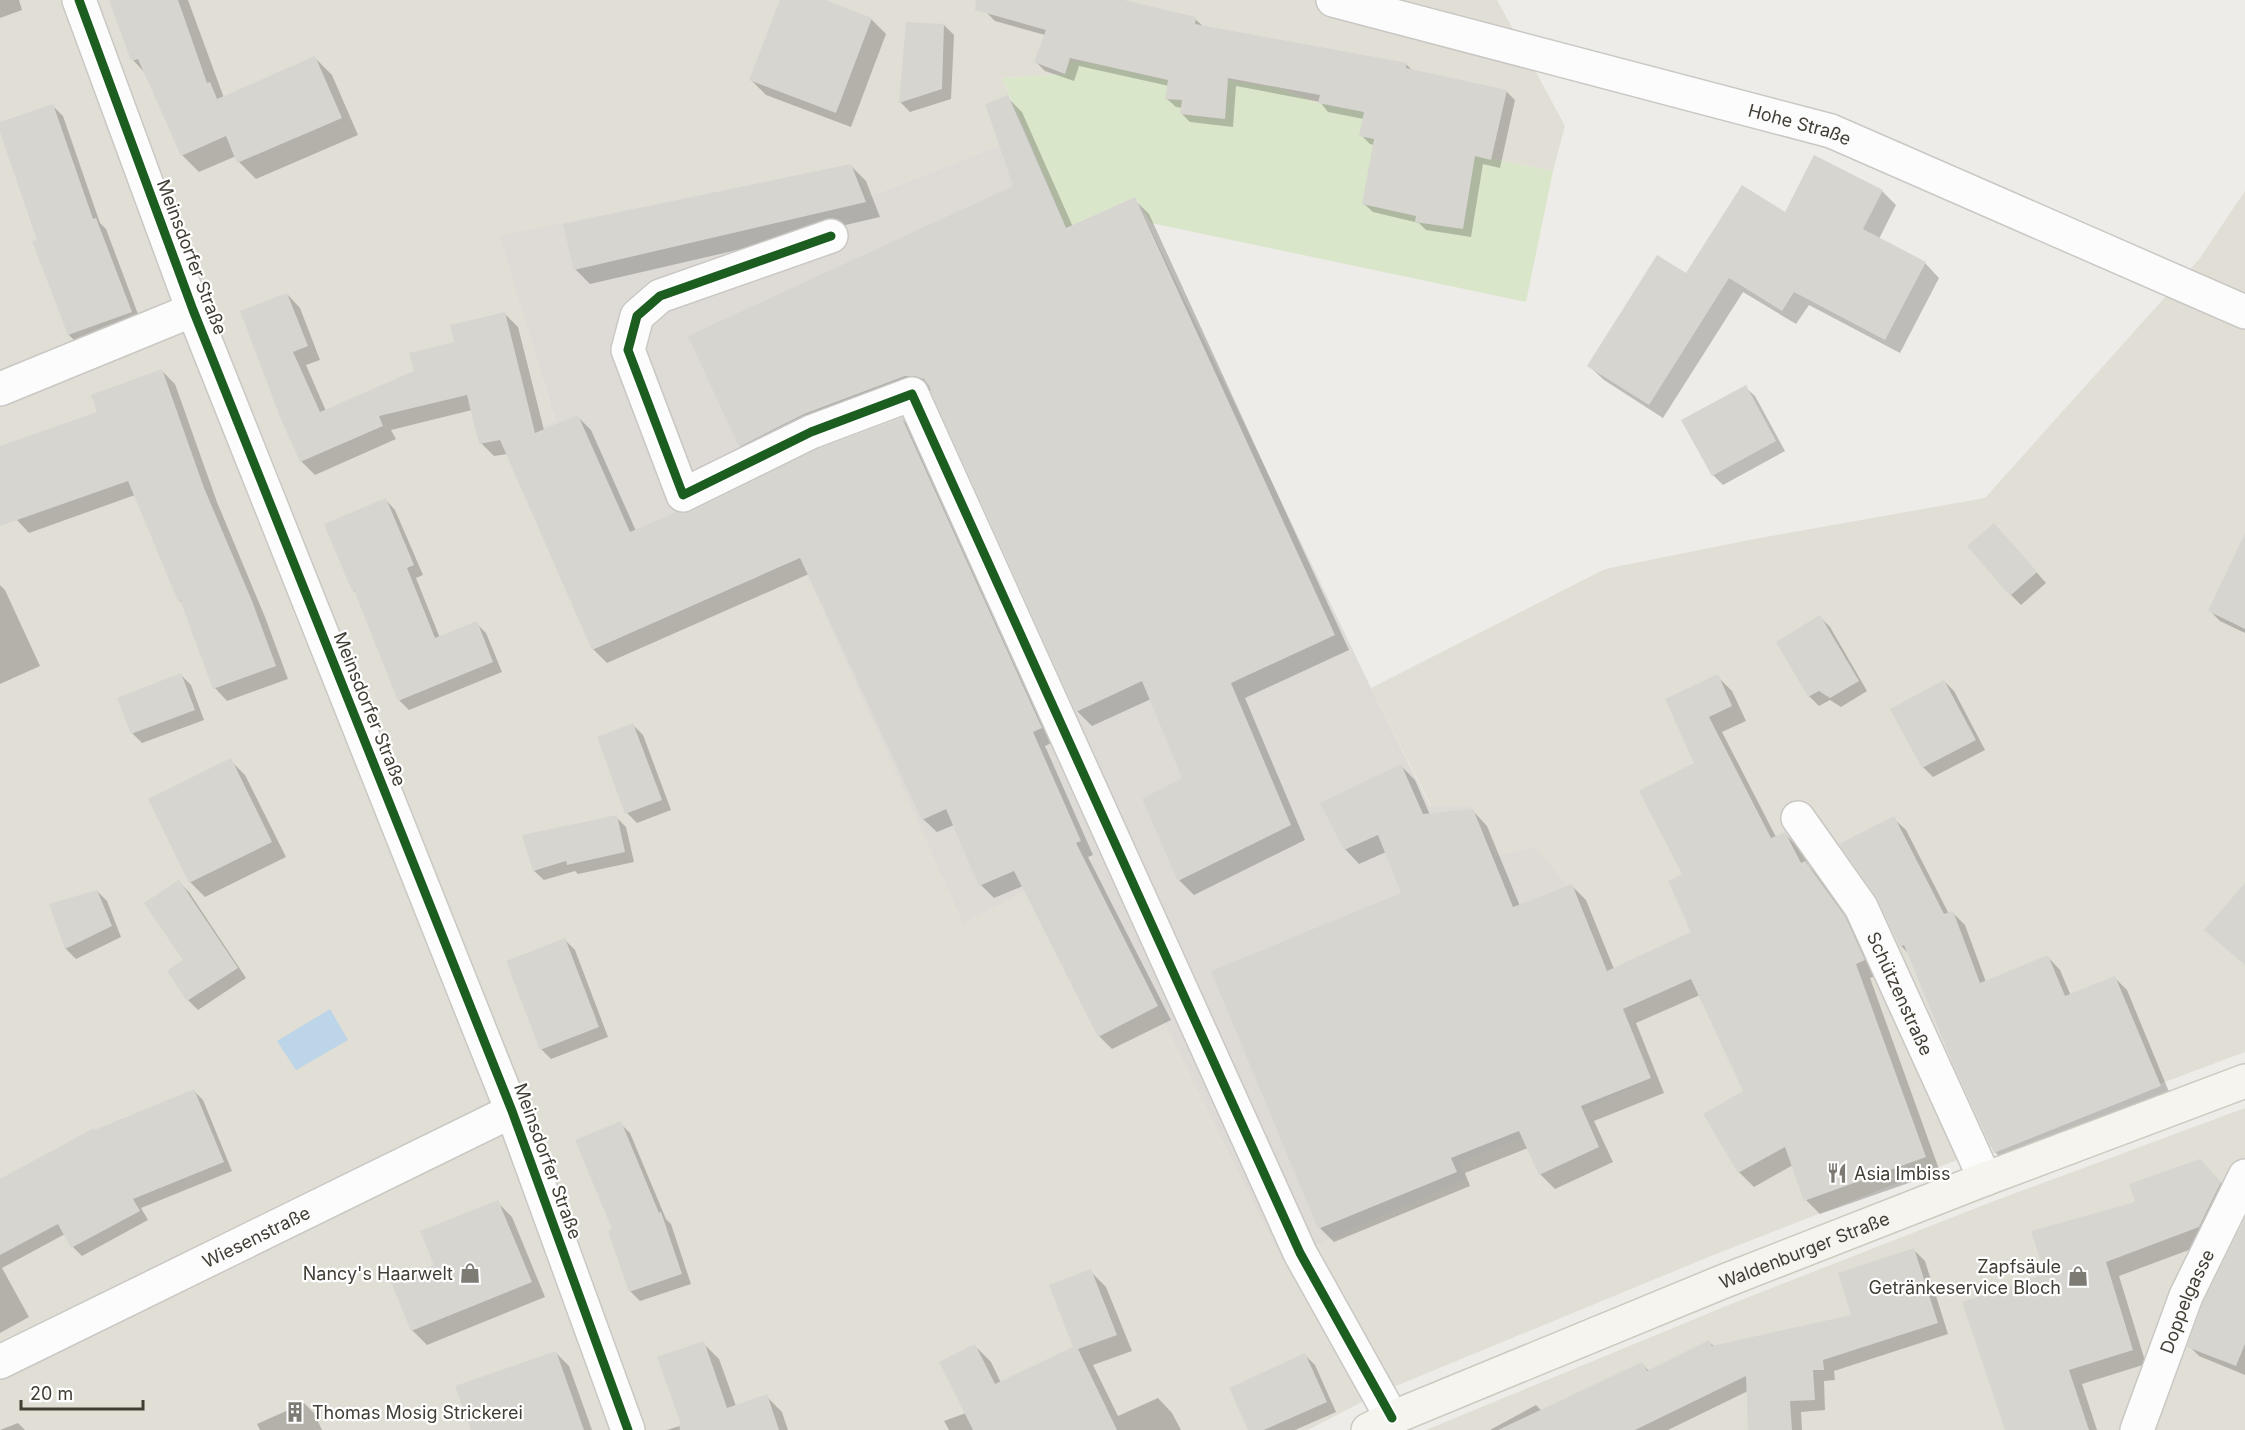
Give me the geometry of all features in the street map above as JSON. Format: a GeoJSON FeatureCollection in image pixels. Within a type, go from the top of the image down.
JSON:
{"type":"FeatureCollection","features":[{"type":"Feature","properties":{"kind":"main road","name":"Waldenburger Straße"},"geometry":{"type":"LineString","coordinates":[[1380,1424],[1722,1282],[1985,1179],[2245,1082]]}},
{"type":"Feature","properties":{"kind":"street","name":"Meinsdorfer Straße"},"geometry":{"type":"LineString","coordinates":[[79,0],[194,310],[512,1111],[628,1430]]}},
{"type":"Feature","properties":{"kind":"street","name":"Hohe Straße"},"geometry":{"type":"LineString","coordinates":[[1333,0],[1831,131],[2245,312]]}},
{"type":"Feature","properties":{"kind":"street"},"geometry":{"type":"LineString","coordinates":[[831,236],[660,296],[637,316],[628,350],[683,495],[812,432],[912,394],[1380,1424]]}},
{"type":"Feature","properties":{"kind":"street","name":"Meinsdorfer Straße"},"geometry":{"type":"LineString","coordinates":[[0,389],[194,310]]}},
{"type":"Feature","properties":{"kind":"street","name":"Schützenstraße"},"geometry":{"type":"LineString","coordinates":[[1798,818],[1861,907],[1985,1179]]}},
{"type":"Feature","properties":{"kind":"street","name":"Wiesenstraße"},"geometry":{"type":"LineString","coordinates":[[0,1362],[512,1111]]}},
{"type":"Feature","properties":{"kind":"street","name":"Doppelgasse"},"geometry":{"type":"LineString","coordinates":[[2136,1430],[2186,1296],[2245,1176]]}},
{"type":"Feature","properties":{"kind":"shaded area"},"geometry":{"type":"Polygon","coordinates":[[[0,0],[1497,0],[1565,126],[1553,171],[1412,142],[1364,112],[1318,103],[1279,88],[1225,119],[1180,114],[1165,99],[1065,74],[1002,78],[1026,137],[1020,137],[868,197],[501,236],[555,421],[592,650],[800,558],[963,922],[1084,860],[1158,1006],[1465,1179],[1459,1162],[1522,1137],[1496,856],[1470,806],[1431,806],[1371,688],[1605,569],[1754,539],[1985,498],[2200,258],[2245,191],[2245,1052],[1975,1153],[1711,1256],[1379,1393],[1308,1430],[0,1430],[0,0]]]}},
{"type":"Feature","properties":{"kind":"shaded area"},"geometry":{"type":"Polygon","coordinates":[[[1020,137],[1066,228],[1135,197],[1430,806],[1470,806],[1496,856],[1535,847],[1572,891],[1649,1080],[1460,1162],[1465,1179],[1282,1260],[1085,861],[963,923],[800,559],[592,650],[505,452],[555,420],[500,236],[851,164],[868,197],[1020,137]]]}},
{"type":"Feature","properties":{"kind":"shaded area"},"geometry":{"type":"Polygon","coordinates":[[[2245,1108],[2245,1430],[1426,1430],[1731,1304],[1994,1201],[2245,1108]]]}},
{"type":"Feature","properties":{"kind":"green space"},"geometry":{"type":"Polygon","coordinates":[[[1070,61],[1091,63],[1168,80],[1182,100],[1180,114],[1225,119],[1228,80],[1279,88],[1318,103],[1364,112],[1412,142],[1553,171],[1526,302],[1151,223],[1135,197],[1066,228],[1002,78],[1065,74],[1070,61]]]}},
{"type":"Feature","properties":{"kind":"water"},"geometry":{"type":"Polygon","coordinates":[[[330,1009],[348,1040],[296,1070],[277,1041],[330,1009]]]}},
{"type":"Feature","properties":{"kind":"building"},"geometry":{"type":"Polygon","coordinates":[[[109,0],[178,0],[207,83],[210,82],[217,99],[315,56],[342,118],[237,163],[226,136],[181,156],[138,59],[131,61],[109,0]]]}},
{"type":"Feature","properties":{"kind":"building"},"geometry":{"type":"Polygon","coordinates":[[[780,0],[825,0],[872,18],[836,113],[749,80],[780,0]]]}},
{"type":"Feature","properties":{"kind":"building"},"geometry":{"type":"Polygon","coordinates":[[[976,0],[1124,0],[1196,17],[1195,24],[1407,63],[1406,68],[1507,90],[1491,160],[1475,156],[1463,229],[1415,222],[1416,216],[1362,204],[1374,139],[1359,136],[1364,112],[1318,103],[1320,95],[1228,78],[1225,119],[1180,114],[1182,100],[1165,99],[1168,80],[1070,58],[1065,74],[1034,62],[1046,30],[975,10],[976,0]]]}},
{"type":"Feature","properties":{"kind":"building"},"geometry":{"type":"Polygon","coordinates":[[[906,22],[944,24],[942,89],[899,103],[906,22]]]}},
{"type":"Feature","properties":{"kind":"building"},"geometry":{"type":"Polygon","coordinates":[[[1008,95],[1066,228],[1135,197],[1335,635],[1231,683],[1291,825],[1178,881],[1142,799],[1182,778],[1142,681],[1076,712],[924,379],[905,376],[804,414],[739,447],[688,336],[1013,186],[985,104],[1008,95]]]}},
{"type":"Feature","properties":{"kind":"building"},"geometry":{"type":"Polygon","coordinates":[[[53,104],[93,219],[96,218],[132,312],[68,335],[32,241],[37,240],[0,132],[0,122],[53,104]]]}},
{"type":"Feature","properties":{"kind":"building"},"geometry":{"type":"Polygon","coordinates":[[[1814,155],[1883,190],[1863,229],[1926,262],[1885,340],[1794,292],[1782,311],[1729,278],[1649,405],[1587,366],[1657,255],[1686,273],[1742,185],[1785,212],[1814,155]]]}},
{"type":"Feature","properties":{"kind":"building"},"geometry":{"type":"Polygon","coordinates":[[[851,164],[866,202],[574,270],[563,224],[851,164]]]}},
{"type":"Feature","properties":{"kind":"building"},"geometry":{"type":"Polygon","coordinates":[[[287,293],[308,346],[293,352],[320,412],[414,371],[409,353],[454,342],[450,325],[505,312],[535,433],[578,415],[630,532],[676,512],[682,514],[691,512],[818,449],[902,418],[1042,728],[1033,732],[1081,841],[1076,843],[1158,1006],[1098,1037],[1014,871],[979,886],[946,809],[922,820],[800,558],[592,650],[500,440],[479,444],[467,395],[379,416],[383,426],[300,462],[280,417],[240,311],[287,293]]]}},
{"type":"Feature","properties":{"kind":"building"},"geometry":{"type":"Polygon","coordinates":[[[162,369],[204,488],[252,601],[276,666],[213,689],[180,600],[178,601],[128,481],[0,526],[0,446],[97,412],[91,395],[162,369]]]}},
{"type":"Feature","properties":{"kind":"building"},"geometry":{"type":"Polygon","coordinates":[[[1746,385],[1776,441],[1712,476],[1681,420],[1746,385]]]}},
{"type":"Feature","properties":{"kind":"building"},"geometry":{"type":"Polygon","coordinates":[[[386,498],[414,565],[407,568],[435,638],[477,621],[493,662],[398,701],[354,590],[352,591],[324,524],[386,498]]]}},
{"type":"Feature","properties":{"kind":"building"},"geometry":{"type":"Polygon","coordinates":[[[1994,523],[2037,572],[2010,596],[1967,546],[1994,523]]]}},
{"type":"Feature","properties":{"kind":"building"},"geometry":{"type":"Polygon","coordinates":[[[2245,533],[2245,629],[2208,611],[2245,533]]]}},
{"type":"Feature","properties":{"kind":"building"},"geometry":{"type":"Polygon","coordinates":[[[1820,615],[1859,681],[1830,698],[1819,691],[1808,697],[1776,642],[1820,615]]]}},
{"type":"Feature","properties":{"kind":"building"},"geometry":{"type":"Polygon","coordinates":[[[181,673],[195,710],[131,734],[117,698],[181,673]]]}},
{"type":"Feature","properties":{"kind":"building"},"geometry":{"type":"Polygon","coordinates":[[[1718,674],[1732,706],[1709,717],[1771,838],[1785,832],[1801,863],[1805,861],[1845,916],[1865,960],[1856,964],[1926,1157],[1804,1201],[1785,1147],[1738,1173],[1703,1114],[1743,1091],[1691,979],[1623,1009],[1651,1078],[1581,1106],[1599,1147],[1539,1175],[1519,1131],[1451,1158],[1457,1172],[1318,1229],[1211,971],[1401,893],[1378,835],[1344,850],[1320,803],[1401,764],[1423,814],[1473,809],[1513,907],[1572,884],[1607,971],[1691,932],[1668,881],[1682,874],[1639,791],[1694,763],[1665,699],[1718,674]]]}},
{"type":"Feature","properties":{"kind":"building"},"geometry":{"type":"Polygon","coordinates":[[[1944,680],[1976,740],[1922,768],[1890,709],[1944,680]]]}},
{"type":"Feature","properties":{"kind":"building"},"geometry":{"type":"Polygon","coordinates":[[[633,723],[662,800],[625,814],[597,737],[633,723]]]}},
{"type":"Feature","properties":{"kind":"building"},"geometry":{"type":"Polygon","coordinates":[[[231,758],[272,842],[189,883],[148,799],[231,758]]]}},
{"type":"Feature","properties":{"kind":"building"},"geometry":{"type":"Polygon","coordinates":[[[617,815],[625,852],[567,865],[566,861],[533,871],[522,835],[617,815]]]}},
{"type":"Feature","properties":{"kind":"building"},"geometry":{"type":"Polygon","coordinates":[[[1894,816],[1944,914],[1953,911],[1980,983],[2048,955],[2065,996],[2115,976],[2161,1086],[1994,1153],[1953,1064],[1904,945],[1900,947],[1876,896],[1839,844],[1894,816]]]}},
{"type":"Feature","properties":{"kind":"building"},"geometry":{"type":"Polygon","coordinates":[[[179,880],[238,968],[187,1001],[167,971],[183,960],[144,903],[179,880]]]}},
{"type":"Feature","properties":{"kind":"building"},"geometry":{"type":"Polygon","coordinates":[[[2245,883],[2245,965],[2204,930],[2245,883]]]}},
{"type":"Feature","properties":{"kind":"building"},"geometry":{"type":"Polygon","coordinates":[[[97,890],[112,926],[65,949],[49,904],[97,890]]]}},
{"type":"Feature","properties":{"kind":"building"},"geometry":{"type":"Polygon","coordinates":[[[565,938],[599,1027],[540,1050],[506,961],[565,938]]]}},
{"type":"Feature","properties":{"kind":"building"},"geometry":{"type":"Polygon","coordinates":[[[194,1089],[224,1162],[133,1199],[140,1211],[71,1248],[58,1224],[0,1255],[0,1179],[94,1128],[95,1130],[194,1089]]]}},
{"type":"Feature","properties":{"kind":"building"},"geometry":{"type":"Polygon","coordinates":[[[621,1121],[659,1213],[661,1212],[682,1274],[629,1292],[608,1231],[612,1229],[575,1140],[621,1121]]]}},
{"type":"Feature","properties":{"kind":"building"},"geometry":{"type":"Polygon","coordinates":[[[2200,1159],[2221,1182],[2199,1227],[2106,1262],[2133,1350],[2069,1370],[2089,1430],[2005,1430],[1962,1302],[2045,1274],[2031,1231],[2135,1202],[2129,1184],[2200,1159]]]}},
{"type":"Feature","properties":{"kind":"building","name":"Nancy's Haarwelt"},"geometry":{"type":"Polygon","coordinates":[[[498,1200],[532,1282],[411,1331],[391,1282],[434,1265],[420,1231],[498,1200]]]}},
{"type":"Feature","properties":{"kind":"building"},"geometry":{"type":"Polygon","coordinates":[[[2245,1218],[2245,1344],[2236,1366],[2187,1347],[2203,1303],[2245,1218]]]}},
{"type":"Feature","properties":{"kind":"building"},"geometry":{"type":"Polygon","coordinates":[[[1914,1248],[1938,1323],[1823,1360],[1824,1370],[1813,1370],[1815,1400],[1790,1401],[1792,1430],[1748,1430],[1746,1376],[1635,1430],[1498,1430],[1642,1362],[1647,1371],[1709,1340],[1712,1346],[1851,1315],[1838,1273],[1914,1248]]]}},
{"type":"Feature","properties":{"kind":"building"},"geometry":{"type":"Polygon","coordinates":[[[1091,1269],[1117,1335],[1078,1349],[1117,1430],[973,1430],[939,1362],[975,1344],[995,1384],[1073,1347],[1049,1285],[1091,1269]]]}},
{"type":"Feature","properties":{"kind":"building"},"geometry":{"type":"Polygon","coordinates":[[[704,1341],[727,1408],[767,1394],[779,1430],[680,1430],[679,1424],[681,1424],[657,1357],[704,1341]]]}},
{"type":"Feature","properties":{"kind":"building"},"geometry":{"type":"Polygon","coordinates":[[[556,1351],[584,1430],[471,1430],[455,1386],[556,1351]]]}},
{"type":"Feature","properties":{"kind":"building"},"geometry":{"type":"Polygon","coordinates":[[[1305,1353],[1327,1402],[1264,1430],[1248,1430],[1229,1388],[1305,1353]]]}},
{"type":"Feature","properties":{"kind":"cycle path"},"geometry":{"type":"LineString","coordinates":[[79,0],[193,310],[512,1111],[628,1430]]}},
{"type":"Feature","properties":{"kind":"cycle path"},"geometry":{"type":"LineString","coordinates":[[831,236],[660,296],[637,316],[628,350],[683,495],[811,432],[912,394],[1300,1253],[1392,1418]]}},
{"type":"Feature","properties":{"kind":"place","name":"Asia Imbiss"},"geometry":{"type":"Point","coordinates":[1837,1173]}},
{"type":"Feature","properties":{"kind":"place","name":"Nancy's Haarwelt"},"geometry":{"type":"Point","coordinates":[470,1273]}},
{"type":"Feature","properties":{"kind":"place","name":"Zapfsäule Getränkeservice Bloch"},"geometry":{"type":"Point","coordinates":[2078,1276]}},
{"type":"Feature","properties":{"kind":"place","name":"Thomas Mosig Strickerei"},"geometry":{"type":"Point","coordinates":[295,1412]}}]}
